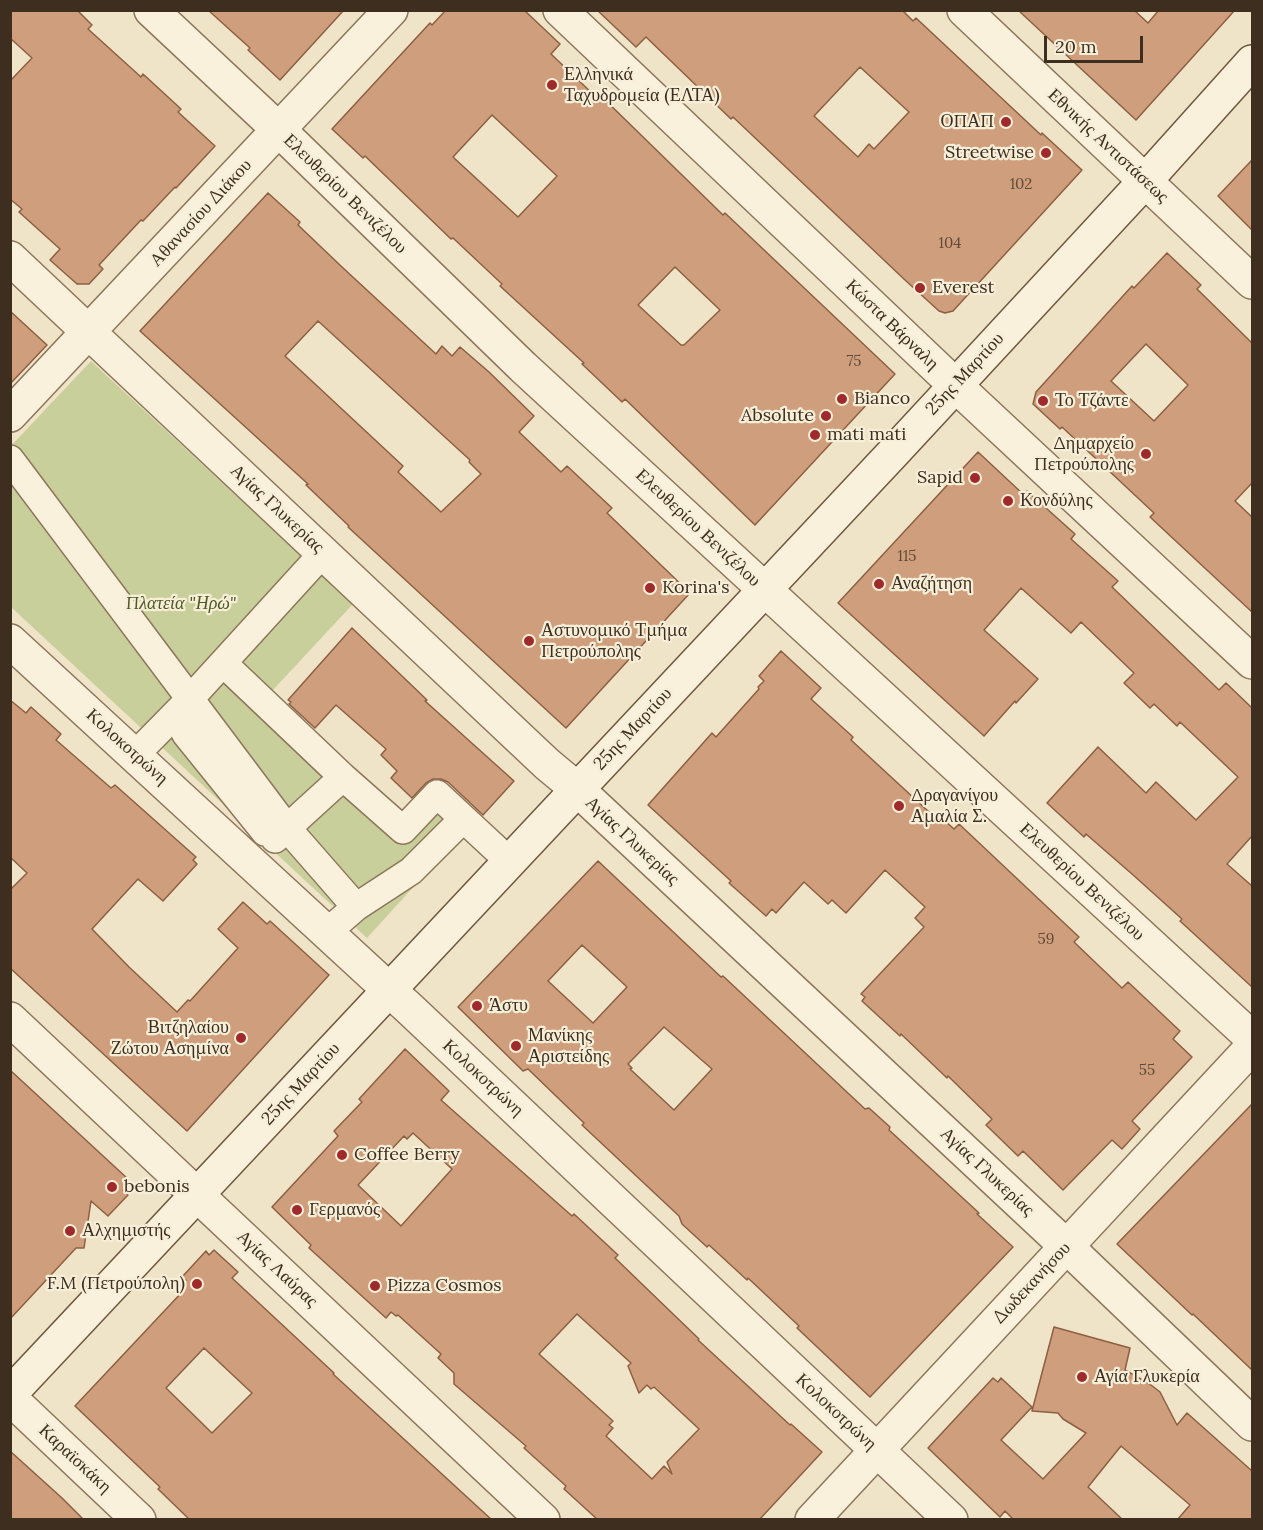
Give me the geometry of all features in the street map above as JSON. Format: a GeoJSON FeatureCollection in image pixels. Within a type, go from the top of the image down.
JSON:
{"type":"FeatureCollection","features":[{"type":"Feature","properties":{"kind":"street","name":"Ελευθερίου Βενιζέλου"},"geometry":{"type":"LineString","coordinates":[[152,10],[532,375],[1252,1038]]}},
{"type":"Feature","properties":{"kind":"street","name":"Αθανασίου Διάκου"},"geometry":{"type":"LineString","coordinates":[[10,416],[391,10]]}},
{"type":"Feature","properties":{"kind":"street","name":"Κώστα Βάρναλη"},"geometry":{"type":"LineString","coordinates":[[560,10],[955,385],[1252,662]]}},
{"type":"Feature","properties":{"kind":"street","name":"Εθνικής Αντιστάσεως"},"geometry":{"type":"LineString","coordinates":[[964,10],[1252,282]]}},
{"type":"Feature","properties":{"kind":"street","name":"25ης Μαρτίου"},"geometry":{"type":"LineString","coordinates":[[10,1394],[764,590],[1146,180],[1252,62]]}},
{"type":"Feature","properties":{"kind":"street","name":"Αγίας Γλυκερίας"},"geometry":{"type":"LineString","coordinates":[[10,258],[547,764],[577,789],[1066,1246],[1252,1424]]}},
{"type":"Feature","properties":{"kind":"street"},"geometry":{"type":"LineString","coordinates":[[10,459],[196,708]]}},
{"type":"Feature","properties":{"kind":"street"},"geometry":{"type":"LineString","coordinates":[[284,824],[265,832],[241,785],[185,733],[196,708],[223,663],[322,553]]}},
{"type":"Feature","properties":{"kind":"street","name":"Κολοκοτρώνη"},"geometry":{"type":"LineString","coordinates":[[10,641],[389,990],[951,1520]]}},
{"type":"Feature","properties":{"kind":"street"},"geometry":{"type":"LineString","coordinates":[[223,663],[343,777],[403,830],[437,794],[509,861]]}},
{"type":"Feature","properties":{"kind":"street"},"geometry":{"type":"LineString","coordinates":[[135,755],[196,708]]}},
{"type":"Feature","properties":{"kind":"street"},"geometry":{"type":"LineString","coordinates":[[250,861],[284,824],[343,777]]}},
{"type":"Feature","properties":{"kind":"street"},"geometry":{"type":"LineString","coordinates":[[206,820],[241,785]]}},
{"type":"Feature","properties":{"kind":"street"},"geometry":{"type":"LineString","coordinates":[[326,933],[356,907],[411,871],[464,819]]}},
{"type":"Feature","properties":{"kind":"street"},"geometry":{"type":"LineString","coordinates":[[284,824],[356,907]]}},
{"type":"Feature","properties":{"kind":"street","name":"Αγίας Λαύρας"},"geometry":{"type":"LineString","coordinates":[[10,1019],[543,1520]]}},
{"type":"Feature","properties":{"kind":"street","name":"Δωδεκανήσου"},"geometry":{"type":"LineString","coordinates":[[812,1520],[1252,1047]]}},
{"type":"Feature","properties":{"kind":"street","name":"Καραϊσκάκη"},"geometry":{"type":"LineString","coordinates":[[10,1398],[139,1520]]}},
{"type":"Feature","properties":{"kind":"green space","name":"Πλατεία \"Ηρώ\""},"geometry":{"type":"Polygon","coordinates":[[[91,361],[353,604],[272,691],[405,817],[419,803],[477,817],[367,938],[11,607],[10,447],[91,361]]]}},
{"type":"Feature","properties":{"kind":"building"},"geometry":{"type":"Polygon","coordinates":[[[10,10],[77,10],[92,25],[88,29],[141,77],[143,74],[181,109],[178,112],[215,146],[99,265],[103,269],[89,284],[77,284],[50,260],[60,249],[19,212],[22,209],[10,199],[10,81],[32,58],[10,38],[10,10]]]}},
{"type":"Feature","properties":{"kind":"building"},"geometry":{"type":"Polygon","coordinates":[[[208,10],[344,10],[280,80],[248,50],[250,48],[208,10]]]}},
{"type":"Feature","properties":{"kind":"building"},"geometry":{"type":"Polygon","coordinates":[[[446,10],[524,10],[560,44],[551,54],[596,97],[599,94],[723,215],[725,213],[895,374],[755,525],[625,399],[622,402],[582,364],[584,363],[500,286],[502,284],[453,238],[451,239],[365,156],[363,158],[332,129],[430,23],[432,25],[446,10]],[[492,115],[453,157],[518,217],[557,176],[492,115]],[[675,267],[638,305],[681,345],[684,345],[720,310],[675,267]]]}},
{"type":"Feature","properties":{"kind":"building"},"geometry":{"type":"Polygon","coordinates":[[[597,10],[902,10],[913,21],[916,18],[1041,135],[1042,133],[1082,170],[953,311],[945,313],[939,311],[905,280],[646,37],[636,47],[597,10]],[[860,67],[814,116],[858,157],[869,144],[874,149],[909,112],[860,67]]]}},
{"type":"Feature","properties":{"kind":"building"},"geometry":{"type":"Polygon","coordinates":[[[1018,10],[1134,10],[1148,23],[1159,10],[1235,10],[1136,120],[1018,10]]]}},
{"type":"Feature","properties":{"kind":"building"},"geometry":{"type":"Polygon","coordinates":[[[1252,160],[1252,230],[1218,196],[1252,160]]]}},
{"type":"Feature","properties":{"kind":"building"},"geometry":{"type":"Polygon","coordinates":[[[268,193],[300,222],[298,225],[436,354],[442,346],[452,356],[460,347],[489,372],[534,416],[519,432],[561,472],[567,466],[612,508],[607,513],[690,593],[566,728],[348,527],[306,485],[308,484],[140,331],[268,193]],[[318,321],[285,356],[403,466],[398,472],[441,512],[481,474],[469,462],[470,460],[318,321]]]}},
{"type":"Feature","properties":{"kind":"building"},"geometry":{"type":"Polygon","coordinates":[[[1167,253],[1201,285],[1197,289],[1252,343],[1252,483],[1235,501],[1252,517],[1252,612],[1150,517],[1154,513],[1062,427],[1060,429],[1033,404],[1036,392],[1132,286],[1134,288],[1167,253]],[[1146,344],[1111,381],[1154,421],[1188,385],[1146,344]]]}},
{"type":"Feature","properties":{"kind":"building"},"geometry":{"type":"Polygon","coordinates":[[[10,311],[47,345],[10,384],[10,311]]]}},
{"type":"Feature","properties":{"kind":"building"},"geometry":{"type":"Polygon","coordinates":[[[978,452],[1024,495],[1027,491],[1075,534],[1071,539],[1118,581],[1112,587],[1219,690],[1226,683],[1252,708],[1252,836],[1227,864],[1252,886],[1252,987],[1132,874],[1086,834],[1084,837],[1047,803],[1098,747],[1146,793],[1156,782],[1196,820],[1238,777],[1180,722],[1177,726],[1154,704],[1150,708],[1124,683],[1134,673],[1081,622],[1071,633],[1021,588],[984,630],[1038,679],[984,736],[838,603],[978,452]]]}},
{"type":"Feature","properties":{"kind":"building"},"geometry":{"type":"Polygon","coordinates":[[[352,628],[427,700],[425,701],[514,781],[483,815],[448,782],[441,779],[433,779],[426,783],[412,798],[391,778],[397,771],[381,755],[386,749],[336,705],[315,728],[289,704],[291,702],[288,700],[352,628]]]}},
{"type":"Feature","properties":{"kind":"building"},"geometry":{"type":"Polygon","coordinates":[[[781,651],[821,688],[811,699],[853,737],[851,740],[941,823],[944,820],[954,829],[959,824],[1079,937],[1074,942],[1122,988],[1128,982],[1180,1031],[1173,1039],[1192,1057],[1132,1121],[1140,1129],[1122,1149],[1112,1140],[1063,1190],[1023,1151],[1018,1156],[986,1125],[992,1119],[948,1076],[947,1078],[862,1001],[865,997],[861,994],[924,927],[915,918],[925,907],[885,870],[846,913],[832,900],[828,904],[804,882],[776,913],[772,909],[766,916],[648,805],[712,733],[716,737],[759,689],[758,687],[764,681],[759,676],[781,651]]]}},
{"type":"Feature","properties":{"kind":"building"},"geometry":{"type":"Polygon","coordinates":[[[10,700],[26,713],[31,707],[61,734],[56,740],[111,788],[115,785],[196,857],[193,860],[197,864],[163,901],[138,879],[92,929],[177,1012],[188,1000],[190,1001],[238,948],[218,929],[243,902],[267,924],[270,921],[329,975],[187,1131],[10,968],[10,890],[27,873],[10,857],[10,700]]]}},
{"type":"Feature","properties":{"kind":"building"},"geometry":{"type":"Polygon","coordinates":[[[598,861],[865,1109],[869,1108],[890,1127],[889,1130],[1013,1247],[870,1397],[748,1278],[747,1280],[682,1224],[679,1216],[582,1125],[584,1123],[528,1069],[523,1071],[458,1007],[598,861]],[[582,945],[548,981],[593,1023],[627,987],[582,945]],[[664,1027],[628,1064],[632,1068],[630,1069],[674,1110],[712,1069],[664,1027]]]}},
{"type":"Feature","properties":{"kind":"building"},"geometry":{"type":"Polygon","coordinates":[[[405,1049],[449,1091],[441,1100],[572,1216],[574,1214],[618,1255],[615,1258],[698,1340],[822,1452],[759,1520],[598,1520],[564,1489],[566,1486],[524,1448],[526,1446],[454,1384],[454,1373],[438,1358],[441,1354],[398,1315],[391,1312],[386,1318],[309,1248],[311,1245],[272,1207],[338,1136],[334,1131],[362,1102],[359,1099],[405,1049]],[[413,1133],[407,1139],[404,1136],[358,1185],[401,1226],[452,1169],[413,1133]],[[577,1314],[539,1354],[613,1421],[609,1425],[613,1428],[606,1436],[652,1479],[664,1466],[672,1474],[667,1462],[699,1429],[654,1387],[651,1389],[647,1385],[639,1393],[628,1366],[631,1363],[577,1314]]]}},
{"type":"Feature","properties":{"kind":"building"},"geometry":{"type":"Polygon","coordinates":[[[10,1070],[128,1179],[124,1184],[127,1187],[123,1190],[128,1195],[108,1216],[91,1201],[84,1248],[76,1248],[10,1319],[10,1070]]]}},
{"type":"Feature","properties":{"kind":"building"},"geometry":{"type":"Polygon","coordinates":[[[1252,1104],[1252,1370],[1117,1244],[1252,1104]]]}},
{"type":"Feature","properties":{"kind":"building"},"geometry":{"type":"Polygon","coordinates":[[[214,1250],[238,1272],[232,1278],[492,1520],[190,1520],[158,1489],[160,1487],[75,1406],[184,1290],[180,1286],[186,1280],[182,1277],[206,1251],[209,1255],[214,1250]],[[204,1348],[166,1388],[212,1433],[252,1393],[204,1348]]]}},
{"type":"Feature","properties":{"kind":"building"},"geometry":{"type":"Polygon","coordinates":[[[1054,1327],[1130,1348],[1125,1370],[1160,1392],[1177,1425],[1187,1413],[1252,1471],[1252,1520],[1177,1520],[1190,1505],[1121,1446],[1088,1487],[1123,1520],[1014,1520],[1005,1511],[1000,1517],[928,1448],[993,1378],[998,1382],[1001,1378],[1032,1407],[1001,1440],[1043,1479],[1086,1433],[1063,1419],[1058,1413],[1032,1411],[1054,1327]]]}},
{"type":"Feature","properties":{"kind":"building"},"geometry":{"type":"Polygon","coordinates":[[[10,1451],[62,1498],[84,1520],[10,1519],[10,1451]]]}},
{"type":"Feature","properties":{"kind":"place","name":"Ελληνικά Ταχυδρομεία (ΕΛΤΑ)"},"geometry":{"type":"Point","coordinates":[552,85]}},
{"type":"Feature","properties":{"kind":"place","name":"ΟΠΑΠ"},"geometry":{"type":"Point","coordinates":[1006,122]}},
{"type":"Feature","properties":{"kind":"place","name":"Streetwise"},"geometry":{"type":"Point","coordinates":[1046,153]}},
{"type":"Feature","properties":{"kind":"place","name":"Everest"},"geometry":{"type":"Point","coordinates":[920,288]}},
{"type":"Feature","properties":{"kind":"place","name":"Bianco"},"geometry":{"type":"Point","coordinates":[842,399]}},
{"type":"Feature","properties":{"kind":"place","name":"Το Τζάντε"},"geometry":{"type":"Point","coordinates":[1043,401]}},
{"type":"Feature","properties":{"kind":"place","name":"Absolute"},"geometry":{"type":"Point","coordinates":[826,416]}},
{"type":"Feature","properties":{"kind":"place","name":"mati mati"},"geometry":{"type":"Point","coordinates":[815,435]}},
{"type":"Feature","properties":{"kind":"place","name":"Δημαρχείο Πετρούπολης"},"geometry":{"type":"Point","coordinates":[1146,454]}},
{"type":"Feature","properties":{"kind":"place","name":"Sapid"},"geometry":{"type":"Point","coordinates":[975,478]}},
{"type":"Feature","properties":{"kind":"place","name":"Κονδύλης"},"geometry":{"type":"Point","coordinates":[1008,501]}},
{"type":"Feature","properties":{"kind":"place","name":"Αναζήτηση"},"geometry":{"type":"Point","coordinates":[879,584]}},
{"type":"Feature","properties":{"kind":"place","name":"Korina's"},"geometry":{"type":"Point","coordinates":[650,588]}},
{"type":"Feature","properties":{"kind":"place","name":"Αστυνομικό Τμήμα Πετρούπολης"},"geometry":{"type":"Point","coordinates":[529,641]}},
{"type":"Feature","properties":{"kind":"place","name":"Δραγανίγου Αμαλία Σ."},"geometry":{"type":"Point","coordinates":[899,806]}},
{"type":"Feature","properties":{"kind":"place","name":"Άστυ"},"geometry":{"type":"Point","coordinates":[477,1006]}},
{"type":"Feature","properties":{"kind":"place","name":"Βιτζηλαίου Ζώτου Ασημίνα"},"geometry":{"type":"Point","coordinates":[241,1038]}},
{"type":"Feature","properties":{"kind":"place","name":"Μανίκης Αριστείδης"},"geometry":{"type":"Point","coordinates":[516,1046]}},
{"type":"Feature","properties":{"kind":"place","name":"Coffee Berry"},"geometry":{"type":"Point","coordinates":[342,1155]}},
{"type":"Feature","properties":{"kind":"place","name":"bebonis"},"geometry":{"type":"Point","coordinates":[112,1187]}},
{"type":"Feature","properties":{"kind":"place","name":"Γερμανός"},"geometry":{"type":"Point","coordinates":[297,1210]}},
{"type":"Feature","properties":{"kind":"place","name":"Αλχημιστής"},"geometry":{"type":"Point","coordinates":[70,1231]}},
{"type":"Feature","properties":{"kind":"place","name":"F.M (Πετρούπολη)"},"geometry":{"type":"Point","coordinates":[197,1284]}},
{"type":"Feature","properties":{"kind":"place","name":"Pizza Cosmos"},"geometry":{"type":"Point","coordinates":[375,1286]}},
{"type":"Feature","properties":{"kind":"place","name":"Αγία Γλυκερία"},"geometry":{"type":"Point","coordinates":[1082,1377]}}]}
